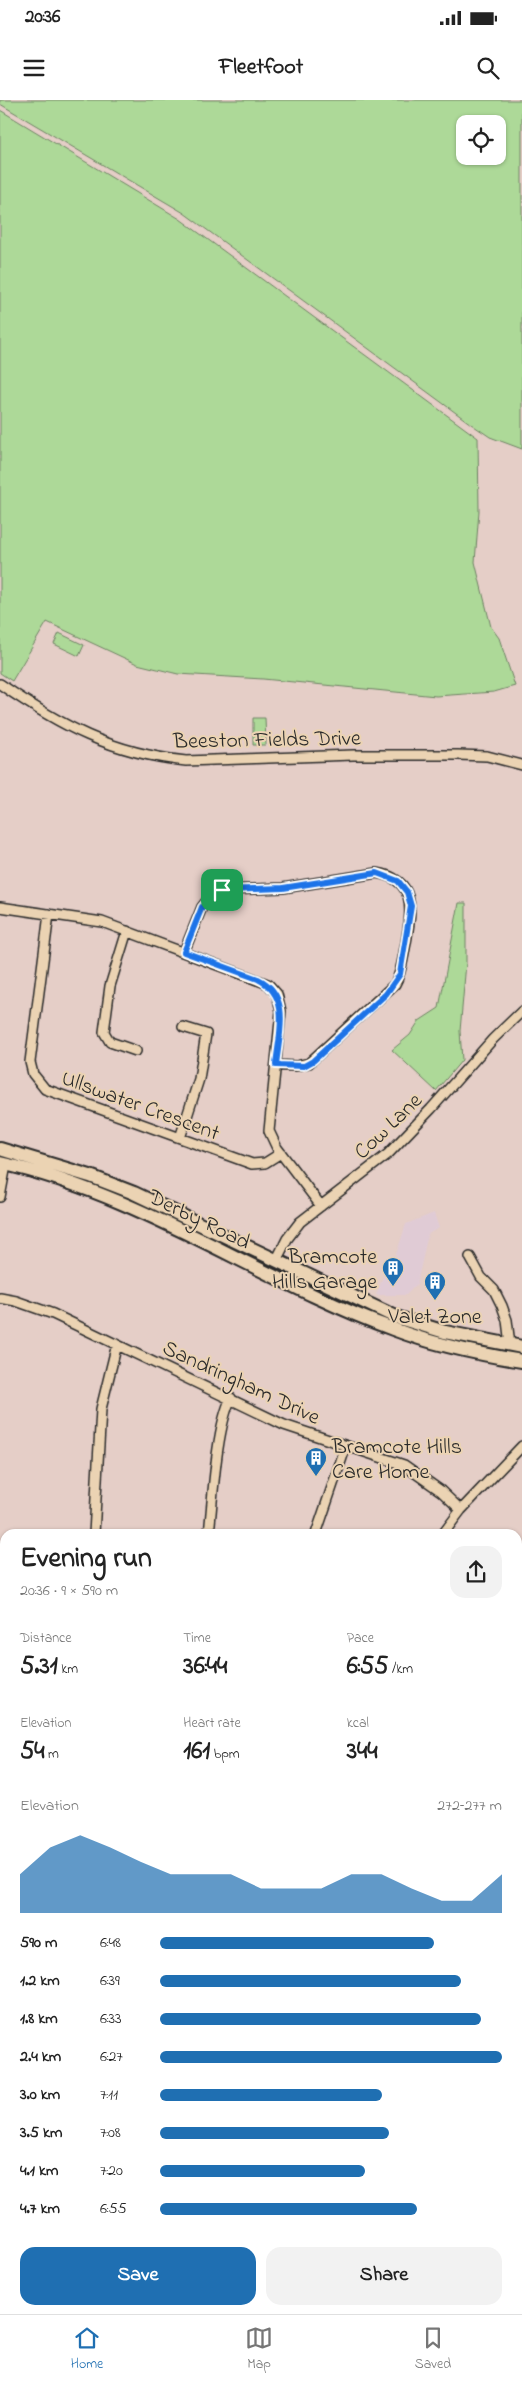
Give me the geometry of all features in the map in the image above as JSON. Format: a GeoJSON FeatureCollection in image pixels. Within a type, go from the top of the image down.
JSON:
{"type":"FeatureCollection","features":[{"type":"Feature","properties":{"kind":"highway","name":"Derby Road"},"geometry":{"type":"LineString","coordinates":[[0,1149],[63,1167],[134,1193],[396,1317],[445,1332],[516,1346]]}},
{"type":"Feature","properties":{"kind":"highway","name":"Derby Road"},"geometry":{"type":"LineString","coordinates":[[3,1164],[83,1186],[124,1203],[266,1272],[392,1329],[464,1351],[522,1361]]}},
{"type":"Feature","properties":{"kind":"street","name":"Beeston Fields Drive"},"geometry":{"type":"LineString","coordinates":[[0,684],[27,703],[99,742],[123,750],[163,758],[186,761],[405,754],[475,755],[522,765]]}},
{"type":"Feature","properties":{"kind":"street"},"geometry":{"type":"LineString","coordinates":[[184,952],[202,907],[210,897],[222,890],[283,888],[377,873],[392,877],[403,887],[411,906],[400,974],[395,984],[309,1063],[296,1066],[276,1065]]}},
{"type":"Feature","properties":{"kind":"street"},"geometry":{"type":"LineString","coordinates":[[0,907],[102,922],[258,979],[272,989],[280,1002],[281,1011],[269,1131],[273,1142],[321,1206]]}},
{"type":"Feature","properties":{"kind":"street","name":"Ullswater Crescent"},"geometry":{"type":"LineString","coordinates":[[49,914],[30,1062],[33,1074],[45,1089],[252,1164],[265,1163],[281,1153]]}},
{"type":"Feature","properties":{"kind":"street"},"geometry":{"type":"LineString","coordinates":[[127,931],[108,996],[104,1032],[110,1042],[136,1050]]}},
{"type":"Feature","properties":{"kind":"street","name":"Cow Lane"},"geometry":{"type":"LineString","coordinates":[[276,1261],[295,1228],[388,1154],[493,1039],[522,1011]]}},
{"type":"Feature","properties":{"kind":"street"},"geometry":{"type":"LineString","coordinates":[[180,1138],[201,1074],[206,1034],[183,1027]]}},
{"type":"Feature","properties":{"kind":"street"},"geometry":{"type":"LineString","coordinates":[[0,1197],[3,1164]]}},
{"type":"Feature","properties":{"kind":"street"},"geometry":{"type":"LineString","coordinates":[[470,1256],[481,1277],[494,1290],[502,1306],[516,1346]]}},
{"type":"Feature","properties":{"kind":"street","name":"Sandringham Drive"},"geometry":{"type":"LineString","coordinates":[[0,1298],[16,1301],[53,1314],[284,1425],[387,1458],[418,1473],[461,1510]]}},
{"type":"Feature","properties":{"kind":"street"},"geometry":{"type":"LineString","coordinates":[[94,1529],[101,1409],[117,1344]]}},
{"type":"Feature","properties":{"kind":"street"},"geometry":{"type":"LineString","coordinates":[[210,1529],[222,1430],[225,1412],[231,1398]]}},
{"type":"Feature","properties":{"kind":"street"},"geometry":{"type":"LineString","coordinates":[[318,1529],[346,1446]]}},
{"type":"Feature","properties":{"kind":"street"},"geometry":{"type":"LineString","coordinates":[[447,1529],[461,1510],[522,1446]]}},
{"type":"Feature","properties":{"kind":"shaded area"},"geometry":{"type":"Polygon","coordinates":[[[434,1213],[439,1228],[428,1234],[417,1284],[406,1295],[376,1295],[387,1266],[392,1267],[406,1224],[434,1213]]]}},
{"type":"Feature","properties":{"kind":"green space"},"geometry":{"type":"Polygon","coordinates":[[[0,100],[522,100],[522,449],[490,437],[471,424],[184,213],[0,104],[0,100]]]}},
{"type":"Feature","properties":{"kind":"green space"},"geometry":{"type":"Polygon","coordinates":[[[0,110],[180,219],[478,438],[479,511],[475,562],[491,627],[499,638],[515,686],[494,692],[436,696],[263,679],[178,674],[137,664],[47,622],[12,681],[0,673],[0,110]]]}},
{"type":"Feature","properties":{"kind":"green space"},"geometry":{"type":"Polygon","coordinates":[[[59,633],[84,645],[79,656],[54,644],[59,633]]]}},
{"type":"Feature","properties":{"kind":"green space"},"geometry":{"type":"Polygon","coordinates":[[[253,718],[265,718],[266,745],[253,745],[253,718]]]}},
{"type":"Feature","properties":{"kind":"green space"},"geometry":{"type":"Polygon","coordinates":[[[459,903],[466,903],[466,963],[460,1031],[462,1060],[436,1091],[392,1050],[410,1035],[419,1021],[439,1008],[459,903]]]}},
{"type":"Feature","properties":{"kind":"place","name":"Bramcote Hills Garage"},"geometry":{"type":"Point","coordinates":[393,1287]}},
{"type":"Feature","properties":{"kind":"place","name":"Valet Zone"},"geometry":{"type":"Point","coordinates":[435,1301]}},
{"type":"Feature","properties":{"kind":"place","name":"Bramcote Hills Care Home"},"geometry":{"type":"Point","coordinates":[316,1477]}},
{"type":"Feature","properties":{"kind":"route"},"geometry":{"type":"LineString","coordinates":[[377,873],[392,877],[407,892],[411,906],[398,979],[386,994],[313,1061],[304,1066],[276,1065],[281,1023],[280,1002],[277,994],[268,984],[258,979],[184,952],[198,913],[210,897],[222,890],[230,888],[283,888],[377,873]]}}]}
